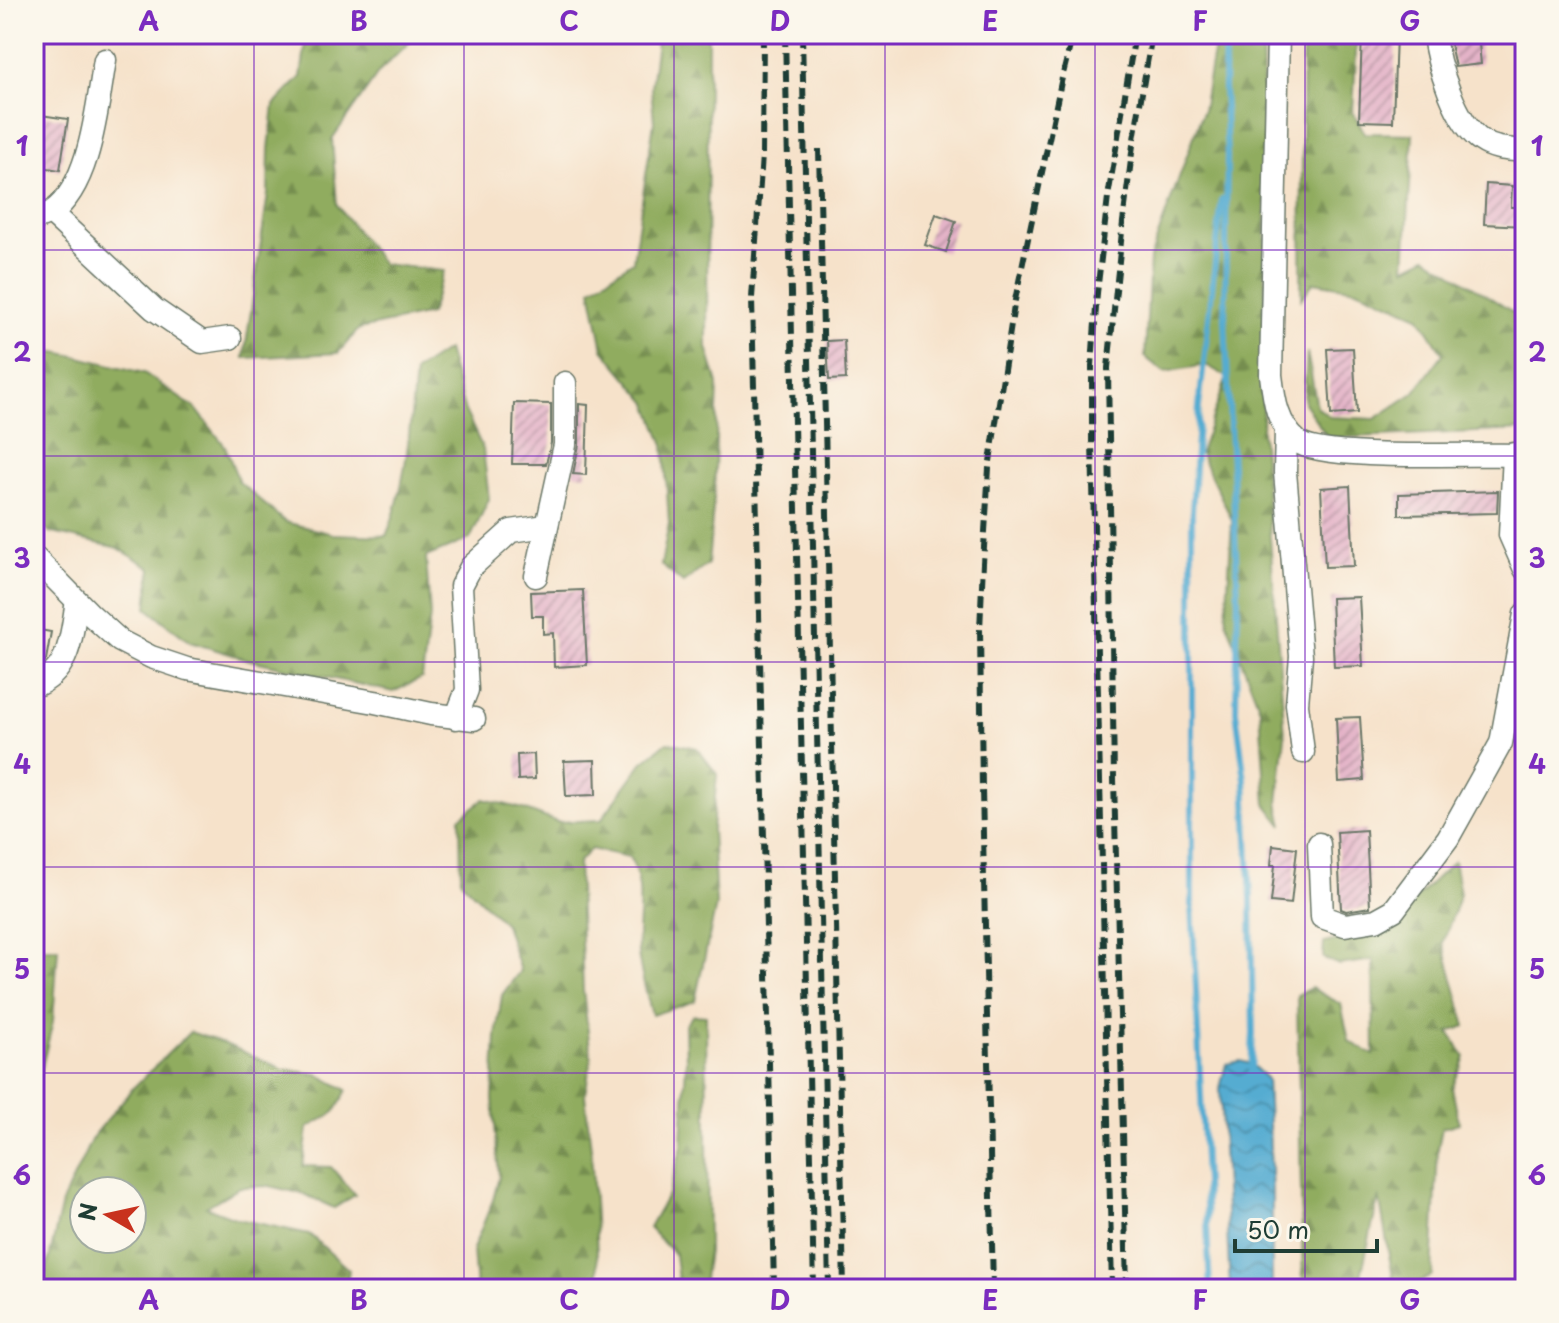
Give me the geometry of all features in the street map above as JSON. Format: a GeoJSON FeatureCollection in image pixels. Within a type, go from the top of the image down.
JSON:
{"type":"FeatureCollection","features":[{"type":"Feature","properties":{"kind":"street"},"geometry":{"type":"LineString","coordinates":[[1278,34],[1271,375],[1275,408],[1286,430],[1300,444],[1320,451],[1519,455],[1510,535],[1525,569]]}},
{"type":"Feature","properties":{"kind":"street"},"geometry":{"type":"LineString","coordinates":[[1434,34],[1451,98],[1472,132],[1496,148],[1525,151]]}},
{"type":"Feature","properties":{"kind":"street"},"geometry":{"type":"LineString","coordinates":[[105,60],[86,160],[72,192],[42,216],[154,309],[202,342],[230,338]]}},
{"type":"Feature","properties":{"kind":"street"},"geometry":{"type":"LineString","coordinates":[[536,576],[565,445],[565,383]]}},
{"type":"Feature","properties":{"kind":"street"},"geometry":{"type":"LineString","coordinates":[[1286,430],[1285,472],[1301,656],[1297,704],[1303,752]]}},
{"type":"Feature","properties":{"kind":"street"},"geometry":{"type":"LineString","coordinates":[[34,557],[120,641],[151,657],[187,669],[465,719],[467,690],[461,586],[471,567],[511,531],[546,526]]}},
{"type":"Feature","properties":{"kind":"street"},"geometry":{"type":"LineString","coordinates":[[34,686],[51,677],[63,662],[77,601]]}},
{"type":"Feature","properties":{"kind":"street"},"geometry":{"type":"LineString","coordinates":[[1319,844],[1322,917],[1345,925],[1376,920],[1394,910],[1448,838],[1501,743],[1525,614]]}},
{"type":"Feature","properties":{"kind":"green space"},"geometry":{"type":"Polygon","coordinates":[[[307,34],[418,34],[379,72],[332,139],[337,205],[382,264],[444,271],[430,314],[359,329],[338,353],[244,358],[268,194],[274,105],[301,77],[307,34]]]}},
{"type":"Feature","properties":{"kind":"green space"},"geometry":{"type":"Polygon","coordinates":[[[658,34],[708,34],[707,347],[718,384],[714,497],[708,564],[683,583],[661,565],[669,523],[664,445],[648,403],[603,349],[591,289],[633,261],[654,122],[651,87],[658,34]]]}},
{"type":"Feature","properties":{"kind":"green space"},"geometry":{"type":"Polygon","coordinates":[[[1216,34],[1262,34],[1266,231],[1262,432],[1285,736],[1278,803],[1283,826],[1266,804],[1260,709],[1226,620],[1232,520],[1200,453],[1227,377],[1206,365],[1164,372],[1145,357],[1150,258],[1203,111],[1216,34]]]}},
{"type":"Feature","properties":{"kind":"green space"},"geometry":{"type":"Polygon","coordinates":[[[1303,34],[1357,34],[1353,113],[1365,133],[1413,134],[1405,268],[1427,257],[1525,320],[1525,430],[1328,438],[1304,403],[1307,352],[1317,407],[1330,417],[1375,419],[1414,393],[1443,354],[1419,316],[1357,289],[1314,282],[1301,299],[1303,34]]]}},
{"type":"Feature","properties":{"kind":"green space"},"geometry":{"type":"Polygon","coordinates":[[[34,348],[144,373],[197,410],[225,446],[239,482],[285,522],[333,534],[386,536],[403,476],[415,371],[447,350],[465,411],[483,449],[489,499],[470,539],[426,557],[430,616],[422,678],[393,692],[250,660],[190,642],[147,608],[151,568],[118,548],[49,532],[34,517],[34,348]]]}},
{"type":"Feature","properties":{"kind":"green space"},"geometry":{"type":"Polygon","coordinates":[[[667,742],[697,748],[717,774],[712,830],[716,905],[695,1001],[652,1015],[638,952],[638,879],[629,857],[591,849],[578,862],[583,990],[591,1058],[585,1095],[599,1289],[476,1289],[473,1249],[499,1177],[493,1098],[496,1036],[502,995],[520,971],[505,924],[461,881],[460,818],[484,799],[557,822],[601,820],[642,763],[667,742]]]}},
{"type":"Feature","properties":{"kind":"green space"},"geometry":{"type":"Polygon","coordinates":[[[1454,861],[1460,894],[1443,943],[1466,1026],[1449,1032],[1465,1057],[1452,1088],[1459,1123],[1442,1128],[1438,1148],[1432,1275],[1409,1289],[1403,1289],[1393,1278],[1379,1196],[1358,1289],[1303,1289],[1297,995],[1311,988],[1341,1004],[1349,1041],[1374,1055],[1373,960],[1339,965],[1323,958],[1324,943],[1384,929],[1454,861]]]}},
{"type":"Feature","properties":{"kind":"green space"},"geometry":{"type":"Polygon","coordinates":[[[34,948],[58,948],[53,1021],[38,1083],[34,1118],[34,948]]]}},
{"type":"Feature","properties":{"kind":"green space"},"geometry":{"type":"Polygon","coordinates":[[[693,1015],[706,1016],[708,1251],[704,1278],[707,1289],[679,1289],[675,1255],[649,1228],[668,1194],[682,1147],[685,1025],[693,1015]]]}},
{"type":"Feature","properties":{"kind":"green space"},"geometry":{"type":"Polygon","coordinates":[[[190,1032],[282,1069],[317,1074],[347,1090],[335,1112],[308,1128],[303,1166],[331,1167],[355,1195],[334,1208],[304,1194],[269,1186],[240,1187],[206,1207],[238,1219],[309,1234],[349,1270],[346,1289],[34,1289],[34,1264],[46,1272],[62,1203],[68,1190],[68,1255],[148,1255],[148,1175],[75,1175],[92,1138],[134,1087],[190,1032]]]}},
{"type":"Feature","properties":{"kind":"water"},"geometry":{"type":"Polygon","coordinates":[[[1240,1061],[1251,1064],[1267,1079],[1272,1289],[1230,1289],[1220,1088],[1226,1064],[1240,1061]]]}},
{"type":"Feature","properties":{"kind":"building"},"geometry":{"type":"Polygon","coordinates":[[[1362,34],[1396,34],[1393,122],[1359,121],[1362,34]]]}},
{"type":"Feature","properties":{"kind":"building"},"geometry":{"type":"Polygon","coordinates":[[[1448,34],[1478,34],[1481,64],[1455,67],[1448,34]]]}},
{"type":"Feature","properties":{"kind":"building"},"geometry":{"type":"Polygon","coordinates":[[[34,114],[68,119],[60,170],[34,166],[34,114]]]}},
{"type":"Feature","properties":{"kind":"building"},"geometry":{"type":"Polygon","coordinates":[[[1486,184],[1512,186],[1511,207],[1525,207],[1525,226],[1484,224],[1486,184]]]}},
{"type":"Feature","properties":{"kind":"building"},"geometry":{"type":"Polygon","coordinates":[[[936,214],[956,221],[946,252],[925,245],[936,214]]]}},
{"type":"Feature","properties":{"kind":"building"},"geometry":{"type":"Polygon","coordinates":[[[844,340],[846,379],[829,380],[827,341],[844,340]]]}},
{"type":"Feature","properties":{"kind":"building"},"geometry":{"type":"Polygon","coordinates":[[[1353,348],[1357,413],[1331,415],[1327,349],[1353,348]]]}},
{"type":"Feature","properties":{"kind":"building"},"geometry":{"type":"Polygon","coordinates":[[[514,403],[551,404],[551,443],[546,464],[512,464],[514,403]]]}},
{"type":"Feature","properties":{"kind":"building"},"geometry":{"type":"Polygon","coordinates":[[[579,404],[588,405],[586,475],[573,474],[579,445],[579,404]]]}},
{"type":"Feature","properties":{"kind":"building"},"geometry":{"type":"Polygon","coordinates":[[[1350,486],[1354,566],[1325,567],[1321,488],[1350,486]]]}},
{"type":"Feature","properties":{"kind":"building"},"geometry":{"type":"Polygon","coordinates":[[[1498,491],[1497,513],[1399,515],[1399,494],[1498,491]]]}},
{"type":"Feature","properties":{"kind":"building"},"geometry":{"type":"Polygon","coordinates":[[[583,590],[587,665],[554,667],[553,633],[543,634],[543,616],[532,616],[531,592],[583,590]]]}},
{"type":"Feature","properties":{"kind":"building"},"geometry":{"type":"Polygon","coordinates":[[[1359,597],[1363,666],[1334,667],[1331,598],[1359,597]]]}},
{"type":"Feature","properties":{"kind":"building"},"geometry":{"type":"Polygon","coordinates":[[[34,629],[51,632],[46,660],[34,670],[34,629]]]}},
{"type":"Feature","properties":{"kind":"building"},"geometry":{"type":"Polygon","coordinates":[[[1360,717],[1364,780],[1339,782],[1336,718],[1360,717]]]}},
{"type":"Feature","properties":{"kind":"building"},"geometry":{"type":"Polygon","coordinates":[[[534,754],[535,779],[518,780],[517,755],[534,754]]]}},
{"type":"Feature","properties":{"kind":"building"},"geometry":{"type":"Polygon","coordinates":[[[595,760],[596,795],[566,796],[564,761],[595,760]]]}},
{"type":"Feature","properties":{"kind":"building"},"geometry":{"type":"Polygon","coordinates":[[[1366,830],[1370,907],[1346,911],[1341,909],[1337,832],[1366,830]]]}},
{"type":"Feature","properties":{"kind":"building"},"geometry":{"type":"Polygon","coordinates":[[[1273,845],[1297,848],[1291,904],[1271,902],[1275,865],[1271,865],[1273,845]]]}},
{"type":"Feature","properties":{"kind":"waterway"},"geometry":{"type":"LineString","coordinates":[[1225,34],[1225,319],[1238,596],[1236,711],[1245,780],[1251,899],[1251,1069]]}},
{"type":"Feature","properties":{"kind":"waterway"},"geometry":{"type":"LineString","coordinates":[[1210,1289],[1192,903],[1192,512],[1199,407],[1222,199]]}},
{"type":"Feature","properties":{"kind":"railway"},"geometry":{"type":"LineString","coordinates":[[763,34],[762,155],[752,298],[774,1289]]}},
{"type":"Feature","properties":{"kind":"railway"},"geometry":{"type":"LineString","coordinates":[[785,34],[814,1289]]}},
{"type":"Feature","properties":{"kind":"railway"},"geometry":{"type":"LineString","coordinates":[[802,34],[829,1289]]}},
{"type":"Feature","properties":{"kind":"railway"},"geometry":{"type":"LineString","coordinates":[[993,1289],[980,630],[989,468],[1014,305],[1073,34]]}},
{"type":"Feature","properties":{"kind":"railway"},"geometry":{"type":"LineString","coordinates":[[1112,1289],[1092,366],[1108,197],[1135,34]]}},
{"type":"Feature","properties":{"kind":"railway"},"geometry":{"type":"LineString","coordinates":[[1127,1289],[1114,779],[1108,368],[1133,145],[1152,34]]}},
{"type":"Feature","properties":{"kind":"railway"},"geometry":{"type":"LineString","coordinates":[[819,149],[844,1289]]}}]}
